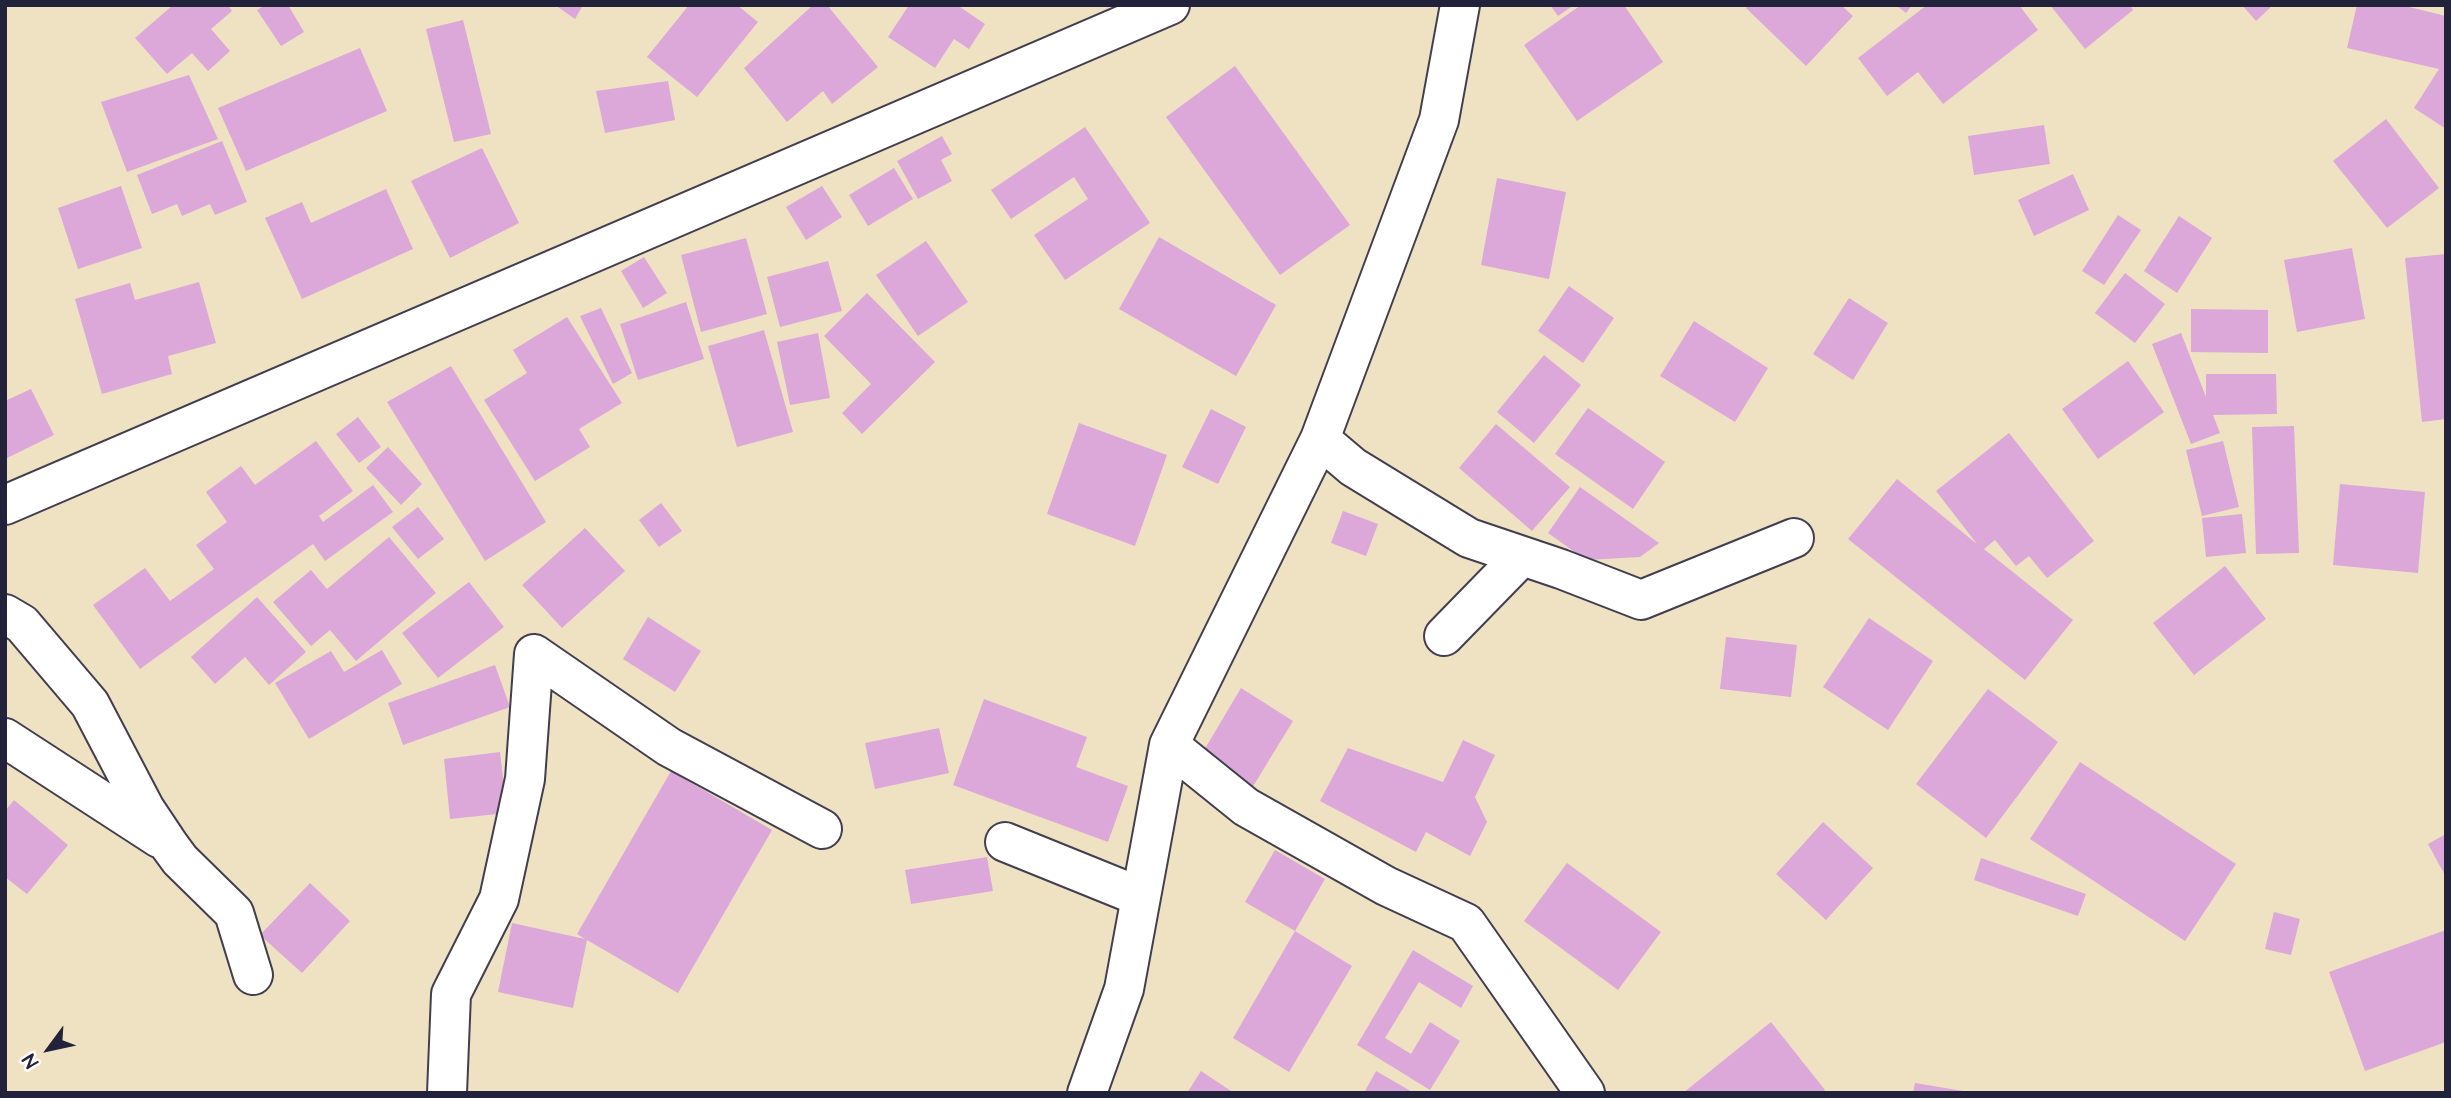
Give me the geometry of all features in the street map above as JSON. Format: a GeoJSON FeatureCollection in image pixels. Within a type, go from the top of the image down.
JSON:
{"type":"FeatureCollection","features":[{"type":"Feature","properties":{"kind":"street"},"geometry":{"type":"LineString","coordinates":[[1087,1093],[1124,989],[1169,745],[1320,439],[1439,120],[1460,5]]}},
{"type":"Feature","properties":{"kind":"street"},"geometry":{"type":"LineString","coordinates":[[5,505],[1142,10]]}},
{"type":"Feature","properties":{"kind":"street"},"geometry":{"type":"LineString","coordinates":[[1320,439],[1353,467],[1469,538],[1641,600],[1794,538]]}},
{"type":"Feature","properties":{"kind":"street"},"geometry":{"type":"LineString","coordinates":[[1444,636],[1522,556]]}},
{"type":"Feature","properties":{"kind":"street"},"geometry":{"type":"LineString","coordinates":[[5,614],[22,624],[90,704],[145,809],[169,845],[180,860],[234,913],[253,975]]}},
{"type":"Feature","properties":{"kind":"street"},"geometry":{"type":"LineString","coordinates":[[447,1093],[451,994],[499,899],[525,779],[534,654],[669,747],[822,829]]}},
{"type":"Feature","properties":{"kind":"street"},"geometry":{"type":"LineString","coordinates":[[5,738],[169,845]]}},
{"type":"Feature","properties":{"kind":"street"},"geometry":{"type":"LineString","coordinates":[[1169,745],[1245,807],[1387,886],[1466,923],[1585,1093]]}},
{"type":"Feature","properties":{"kind":"street"},"geometry":{"type":"LineString","coordinates":[[1004,842],[1141,897]]}},
{"type":"Feature","properties":{"kind":"building"},"geometry":{"type":"Polygon","coordinates":[[[173,5],[228,5],[232,11],[211,29],[230,51],[208,71],[192,53],[167,74],[135,38],[173,5]]]}},
{"type":"Feature","properties":{"kind":"building"},"geometry":{"type":"Polygon","coordinates":[[[265,5],[288,5],[304,32],[281,46],[257,10],[265,5]]]}},
{"type":"Feature","properties":{"kind":"building"},"geometry":{"type":"Polygon","coordinates":[[[555,5],[583,5],[575,19],[555,5]]]}},
{"type":"Feature","properties":{"kind":"building"},"geometry":{"type":"Polygon","coordinates":[[[689,5],[737,5],[758,22],[697,97],[647,57],[689,5]]]}},
{"type":"Feature","properties":{"kind":"building"},"geometry":{"type":"Polygon","coordinates":[[[813,5],[827,5],[878,67],[832,104],[823,91],[787,122],[744,68],[813,5]]]}},
{"type":"Feature","properties":{"kind":"building"},"geometry":{"type":"Polygon","coordinates":[[[909,5],[957,5],[985,24],[969,49],[954,39],[935,68],[888,37],[909,5]]]}},
{"type":"Feature","properties":{"kind":"building"},"geometry":{"type":"Polygon","coordinates":[[[1550,5],[1574,5],[1558,16],[1550,5]]]}},
{"type":"Feature","properties":{"kind":"building"},"geometry":{"type":"Polygon","coordinates":[[[1581,5],[1624,5],[1663,62],[1577,121],[1524,45],[1581,5]]]}},
{"type":"Feature","properties":{"kind":"building"},"geometry":{"type":"Polygon","coordinates":[[[1749,5],[1841,5],[1853,16],[1806,66],[1746,8],[1749,5]]]}},
{"type":"Feature","properties":{"kind":"building"},"geometry":{"type":"Polygon","coordinates":[[[1896,5],[1912,5],[1906,13],[1896,5]]]}},
{"type":"Feature","properties":{"kind":"building"},"geometry":{"type":"Polygon","coordinates":[[[1927,5],[2019,5],[2038,30],[1943,104],[1918,72],[1887,96],[1858,58],[1927,5]]]}},
{"type":"Feature","properties":{"kind":"building"},"geometry":{"type":"Polygon","coordinates":[[[2050,5],[2130,5],[2133,10],[2085,49],[2050,5]]]}},
{"type":"Feature","properties":{"kind":"building"},"geometry":{"type":"Polygon","coordinates":[[[2242,5],[2273,5],[2256,21],[2242,5]]]}},
{"type":"Feature","properties":{"kind":"building"},"geometry":{"type":"Polygon","coordinates":[[[2357,5],[2401,5],[2446,16],[2446,129],[2414,108],[2439,69],[2347,48],[2357,5]]]}},
{"type":"Feature","properties":{"kind":"building"},"geometry":{"type":"Polygon","coordinates":[[[463,20],[491,134],[454,142],[426,29],[463,20]]]}},
{"type":"Feature","properties":{"kind":"building"},"geometry":{"type":"Polygon","coordinates":[[[360,48],[387,111],[246,171],[218,108],[360,48]]]}},
{"type":"Feature","properties":{"kind":"building"},"geometry":{"type":"Polygon","coordinates":[[[1235,66],[1350,225],[1280,275],[1166,117],[1235,66]]]}},
{"type":"Feature","properties":{"kind":"building"},"geometry":{"type":"Polygon","coordinates":[[[189,75],[218,139],[127,172],[101,102],[189,75]]]}},
{"type":"Feature","properties":{"kind":"building"},"geometry":{"type":"Polygon","coordinates":[[[668,81],[675,120],[605,133],[596,91],[668,81]]]}},
{"type":"Feature","properties":{"kind":"building"},"geometry":{"type":"Polygon","coordinates":[[[2386,119],[2439,188],[2387,228],[2333,161],[2386,119]]]}},
{"type":"Feature","properties":{"kind":"building"},"geometry":{"type":"Polygon","coordinates":[[[2044,125],[2050,164],[1974,175],[1968,136],[2044,125]]]}},
{"type":"Feature","properties":{"kind":"building"},"geometry":{"type":"Polygon","coordinates":[[[1085,127],[1150,223],[1065,280],[1034,235],[1088,199],[1074,177],[1011,219],[991,190],[1085,127]]]}},
{"type":"Feature","properties":{"kind":"building"},"geometry":{"type":"Polygon","coordinates":[[[942,136],[952,154],[941,160],[952,181],[918,199],[897,161],[942,136]]]}},
{"type":"Feature","properties":{"kind":"building"},"geometry":{"type":"Polygon","coordinates":[[[222,141],[247,202],[215,215],[210,204],[182,216],[177,204],[152,214],[137,175],[222,141]]]}},
{"type":"Feature","properties":{"kind":"building"},"geometry":{"type":"Polygon","coordinates":[[[482,148],[519,223],[450,258],[411,181],[482,148]]]}},
{"type":"Feature","properties":{"kind":"building"},"geometry":{"type":"Polygon","coordinates":[[[894,168],[913,199],[868,226],[849,195],[894,168]]]}},
{"type":"Feature","properties":{"kind":"building"},"geometry":{"type":"Polygon","coordinates":[[[2073,174],[2089,210],[2034,236],[2018,200],[2073,174]]]}},
{"type":"Feature","properties":{"kind":"building"},"geometry":{"type":"Polygon","coordinates":[[[1497,178],[1566,192],[1549,279],[1481,265],[1497,178]]]}},
{"type":"Feature","properties":{"kind":"building"},"geometry":{"type":"Polygon","coordinates":[[[121,186],[142,248],[78,269],[58,208],[121,186]]]}},
{"type":"Feature","properties":{"kind":"building"},"geometry":{"type":"Polygon","coordinates":[[[822,186],[842,217],[806,240],[786,207],[822,186]]]}},
{"type":"Feature","properties":{"kind":"building"},"geometry":{"type":"Polygon","coordinates":[[[386,189],[413,249],[302,299],[265,218],[302,202],[311,223],[386,189]]]}},
{"type":"Feature","properties":{"kind":"building"},"geometry":{"type":"Polygon","coordinates":[[[2118,215],[2141,230],[2104,285],[2082,271],[2118,215]]]}},
{"type":"Feature","properties":{"kind":"building"},"geometry":{"type":"Polygon","coordinates":[[[2179,216],[2212,238],[2177,293],[2144,271],[2179,216]]]}},
{"type":"Feature","properties":{"kind":"building"},"geometry":{"type":"Polygon","coordinates":[[[1159,237],[1276,305],[1236,376],[1119,309],[1159,237]]]}},
{"type":"Feature","properties":{"kind":"building"},"geometry":{"type":"Polygon","coordinates":[[[746,238],[767,314],[701,332],[681,255],[746,238]]]}},
{"type":"Feature","properties":{"kind":"building"},"geometry":{"type":"Polygon","coordinates":[[[926,241],[968,302],[918,336],[876,275],[926,241]]]}},
{"type":"Feature","properties":{"kind":"building"},"geometry":{"type":"Polygon","coordinates":[[[2352,248],[2365,319],[2297,332],[2284,260],[2352,248]]]}},
{"type":"Feature","properties":{"kind":"building"},"geometry":{"type":"Polygon","coordinates":[[[2446,254],[2446,419],[2422,422],[2405,258],[2446,254]]]}},
{"type":"Feature","properties":{"kind":"building"},"geometry":{"type":"Polygon","coordinates":[[[644,257],[667,293],[643,308],[621,271],[644,257]]]}},
{"type":"Feature","properties":{"kind":"building"},"geometry":{"type":"Polygon","coordinates":[[[828,261],[842,311],[780,327],[767,277],[828,261]]]}},
{"type":"Feature","properties":{"kind":"building"},"geometry":{"type":"Polygon","coordinates":[[[2125,273],[2165,304],[2135,343],[2095,313],[2125,273]]]}},
{"type":"Feature","properties":{"kind":"building"},"geometry":{"type":"Polygon","coordinates":[[[199,282],[216,343],[168,356],[172,374],[102,394],[75,299],[130,283],[135,300],[199,282]]]}},
{"type":"Feature","properties":{"kind":"building"},"geometry":{"type":"Polygon","coordinates":[[[1569,286],[1614,318],[1583,363],[1538,331],[1569,286]]]}},
{"type":"Feature","properties":{"kind":"building"},"geometry":{"type":"Polygon","coordinates":[[[867,293],[935,362],[862,434],[842,413],[871,384],[824,336],[867,293]]]}},
{"type":"Feature","properties":{"kind":"building"},"geometry":{"type":"Polygon","coordinates":[[[1849,298],[1888,323],[1853,380],[1813,354],[1849,298]]]}},
{"type":"Feature","properties":{"kind":"building"},"geometry":{"type":"Polygon","coordinates":[[[686,302],[704,359],[638,380],[620,324],[686,302]]]}},
{"type":"Feature","properties":{"kind":"building"},"geometry":{"type":"Polygon","coordinates":[[[601,308],[632,373],[613,384],[580,316],[601,308]]]}},
{"type":"Feature","properties":{"kind":"building"},"geometry":{"type":"Polygon","coordinates":[[[2191,309],[2268,310],[2268,353],[2191,352],[2191,309]]]}},
{"type":"Feature","properties":{"kind":"building"},"geometry":{"type":"Polygon","coordinates":[[[567,317],[622,403],[579,429],[590,447],[535,481],[484,400],[527,373],[513,350],[567,317]]]}},
{"type":"Feature","properties":{"kind":"building"},"geometry":{"type":"Polygon","coordinates":[[[1694,321],[1768,368],[1735,422],[1660,376],[1694,321]]]}},
{"type":"Feature","properties":{"kind":"building"},"geometry":{"type":"Polygon","coordinates":[[[764,330],[793,432],[737,447],[708,346],[764,330]]]}},
{"type":"Feature","properties":{"kind":"building"},"geometry":{"type":"Polygon","coordinates":[[[818,333],[830,398],[790,405],[777,342],[818,333]]]}},
{"type":"Feature","properties":{"kind":"building"},"geometry":{"type":"Polygon","coordinates":[[[2181,333],[2206,397],[2206,374],[2276,374],[2277,414],[2213,415],[2220,433],[2191,444],[2152,344],[2181,333]]]}},
{"type":"Feature","properties":{"kind":"building"},"geometry":{"type":"Polygon","coordinates":[[[1544,355],[1581,385],[1534,443],[1497,412],[1544,355]]]}},
{"type":"Feature","properties":{"kind":"building"},"geometry":{"type":"Polygon","coordinates":[[[2128,361],[2164,412],[2098,459],[2062,409],[2128,361]]]}},
{"type":"Feature","properties":{"kind":"building"},"geometry":{"type":"Polygon","coordinates":[[[451,366],[546,522],[485,561],[387,402],[451,366]]]}},
{"type":"Feature","properties":{"kind":"building"},"geometry":{"type":"Polygon","coordinates":[[[31,389],[54,435],[5,459],[5,401],[31,389]]]}},
{"type":"Feature","properties":{"kind":"building"},"geometry":{"type":"Polygon","coordinates":[[[1588,408],[1665,462],[1633,509],[1555,454],[1588,408]]]}},
{"type":"Feature","properties":{"kind":"building"},"geometry":{"type":"Polygon","coordinates":[[[1211,409],[1246,427],[1218,484],[1182,467],[1211,409]]]}},
{"type":"Feature","properties":{"kind":"building"},"geometry":{"type":"Polygon","coordinates":[[[358,417],[381,447],[359,463],[336,434],[358,417]]]}},
{"type":"Feature","properties":{"kind":"building"},"geometry":{"type":"Polygon","coordinates":[[[1079,423],[1167,455],[1135,546],[1047,514],[1079,423]]]}},
{"type":"Feature","properties":{"kind":"building"},"geometry":{"type":"Polygon","coordinates":[[[1496,424],[1570,487],[1532,531],[1459,468],[1496,424]]]}},
{"type":"Feature","properties":{"kind":"building"},"geometry":{"type":"Polygon","coordinates":[[[2294,426],[2299,553],[2256,554],[2252,427],[2294,426]]]}},
{"type":"Feature","properties":{"kind":"building"},"geometry":{"type":"Polygon","coordinates":[[[2009,433],[2094,541],[2047,578],[2029,556],[2016,566],[1995,540],[1984,549],[2073,620],[2025,680],[1848,539],[1897,479],[1977,544],[1936,491],[2009,433]]]}},
{"type":"Feature","properties":{"kind":"building"},"geometry":{"type":"Polygon","coordinates":[[[316,441],[353,491],[319,516],[323,522],[373,485],[393,512],[325,561],[313,544],[140,669],[93,605],[145,568],[170,601],[214,569],[196,545],[227,522],[206,492],[241,466],[255,485],[316,441]]]}},
{"type":"Feature","properties":{"kind":"building"},"geometry":{"type":"Polygon","coordinates":[[[2223,441],[2239,507],[2202,516],[2186,450],[2223,441]]]}},
{"type":"Feature","properties":{"kind":"building"},"geometry":{"type":"Polygon","coordinates":[[[388,447],[422,484],[401,505],[366,468],[388,447]]]}},
{"type":"Feature","properties":{"kind":"building"},"geometry":{"type":"Polygon","coordinates":[[[2340,484],[2425,492],[2418,573],[2333,565],[2340,484]]]}},
{"type":"Feature","properties":{"kind":"building"},"geometry":{"type":"Polygon","coordinates":[[[1580,487],[1659,543],[1640,557],[1586,560],[1548,533],[1580,487]]]}},
{"type":"Feature","properties":{"kind":"building"},"geometry":{"type":"Polygon","coordinates":[[[661,503],[682,531],[659,547],[639,520],[661,503]]]}},
{"type":"Feature","properties":{"kind":"building"},"geometry":{"type":"Polygon","coordinates":[[[418,507],[444,539],[418,559],[392,527],[418,507]]]}},
{"type":"Feature","properties":{"kind":"building"},"geometry":{"type":"Polygon","coordinates":[[[1343,511],[1378,524],[1366,556],[1331,543],[1343,511]]]}},
{"type":"Feature","properties":{"kind":"building"},"geometry":{"type":"Polygon","coordinates":[[[2242,514],[2246,553],[2206,557],[2202,518],[2242,514]]]}},
{"type":"Feature","properties":{"kind":"building"},"geometry":{"type":"Polygon","coordinates":[[[585,528],[625,571],[562,628],[522,585],[585,528]]]}},
{"type":"Feature","properties":{"kind":"building"},"geometry":{"type":"Polygon","coordinates":[[[389,537],[436,593],[356,661],[330,630],[311,646],[273,602],[311,570],[327,589],[389,537]]]}},
{"type":"Feature","properties":{"kind":"building"},"geometry":{"type":"Polygon","coordinates":[[[2225,566],[2266,619],[2194,675],[2153,623],[2225,566]]]}},
{"type":"Feature","properties":{"kind":"building"},"geometry":{"type":"Polygon","coordinates":[[[469,582],[504,627],[438,678],[402,633],[469,582]]]}},
{"type":"Feature","properties":{"kind":"building"},"geometry":{"type":"Polygon","coordinates":[[[257,597],[306,652],[269,685],[245,657],[215,684],[191,657],[257,597]]]}},
{"type":"Feature","properties":{"kind":"building"},"geometry":{"type":"Polygon","coordinates":[[[648,617],[701,651],[675,692],[623,659],[648,617]]]}},
{"type":"Feature","properties":{"kind":"building"},"geometry":{"type":"Polygon","coordinates":[[[1869,618],[1933,661],[1888,730],[1823,687],[1869,618]]]}},
{"type":"Feature","properties":{"kind":"building"},"geometry":{"type":"Polygon","coordinates":[[[1726,637],[1797,645],[1791,697],[1720,689],[1726,637]]]}},
{"type":"Feature","properties":{"kind":"building"},"geometry":{"type":"Polygon","coordinates":[[[382,650],[402,684],[309,739],[275,683],[331,651],[344,672],[382,650]]]}},
{"type":"Feature","properties":{"kind":"building"},"geometry":{"type":"Polygon","coordinates":[[[495,665],[510,707],[403,745],[388,703],[495,665]]]}},
{"type":"Feature","properties":{"kind":"building"},"geometry":{"type":"Polygon","coordinates":[[[1241,688],[1293,721],[1252,788],[1200,757],[1241,688]]]}},
{"type":"Feature","properties":{"kind":"building"},"geometry":{"type":"Polygon","coordinates":[[[1988,689],[2058,742],[1986,838],[1916,784],[1988,689]]]}},
{"type":"Feature","properties":{"kind":"building"},"geometry":{"type":"Polygon","coordinates":[[[984,699],[1087,737],[1076,767],[1128,786],[1108,842],[953,785],[984,699]]]}},
{"type":"Feature","properties":{"kind":"building"},"geometry":{"type":"Polygon","coordinates":[[[939,728],[949,773],[875,789],[865,743],[939,728]]]}},
{"type":"Feature","properties":{"kind":"building"},"geometry":{"type":"Polygon","coordinates":[[[1463,740],[1495,755],[1475,797],[1487,822],[1470,856],[1426,832],[1416,852],[1320,801],[1348,748],[1443,782],[1463,740]]]}},
{"type":"Feature","properties":{"kind":"building"},"geometry":{"type":"Polygon","coordinates":[[[500,752],[507,813],[450,819],[444,759],[500,752]]]}},
{"type":"Feature","properties":{"kind":"building"},"geometry":{"type":"Polygon","coordinates":[[[2080,762],[2236,864],[2185,941],[2030,839],[2080,762]]]}},
{"type":"Feature","properties":{"kind":"building"},"geometry":{"type":"Polygon","coordinates":[[[671,771],[772,830],[678,993],[587,940],[573,1008],[498,992],[512,923],[585,939],[577,934],[671,771]]]}},
{"type":"Feature","properties":{"kind":"building"},"geometry":{"type":"Polygon","coordinates":[[[14,800],[68,845],[27,894],[5,877],[5,811],[14,800]]]}},
{"type":"Feature","properties":{"kind":"building"},"geometry":{"type":"Polygon","coordinates":[[[1823,822],[1873,868],[1826,920],[1776,874],[1823,822]]]}},
{"type":"Feature","properties":{"kind":"building"},"geometry":{"type":"Polygon","coordinates":[[[2446,834],[2446,877],[2428,844],[2446,834]]]}},
{"type":"Feature","properties":{"kind":"building"},"geometry":{"type":"Polygon","coordinates":[[[1275,850],[1325,879],[1295,931],[1245,902],[1275,850]]]}},
{"type":"Feature","properties":{"kind":"building"},"geometry":{"type":"Polygon","coordinates":[[[987,857],[993,891],[911,904],[905,870],[987,857]]]}},
{"type":"Feature","properties":{"kind":"building"},"geometry":{"type":"Polygon","coordinates":[[[1981,858],[2086,894],[2078,916],[1974,880],[1981,858]]]}},
{"type":"Feature","properties":{"kind":"building"},"geometry":{"type":"Polygon","coordinates":[[[1567,863],[1661,932],[1618,990],[1524,921],[1567,863]]]}},
{"type":"Feature","properties":{"kind":"building"},"geometry":{"type":"Polygon","coordinates":[[[310,883],[350,921],[302,973],[260,935],[310,883]]]}},
{"type":"Feature","properties":{"kind":"building"},"geometry":{"type":"Polygon","coordinates":[[[2274,912],[2300,919],[2291,955],[2265,949],[2274,912]]]}},
{"type":"Feature","properties":{"kind":"building"},"geometry":{"type":"Polygon","coordinates":[[[2446,930],[2446,1042],[2365,1071],[2329,972],[2446,930]]]}},
{"type":"Feature","properties":{"kind":"building"},"geometry":{"type":"Polygon","coordinates":[[[1295,931],[1352,966],[1289,1072],[1233,1038],[1295,931]]]}},
{"type":"Feature","properties":{"kind":"building"},"geometry":{"type":"Polygon","coordinates":[[[1413,950],[1473,986],[1461,1008],[1419,982],[1385,1038],[1411,1054],[1430,1022],[1460,1041],[1430,1090],[1357,1045],[1413,950]]]}},
{"type":"Feature","properties":{"kind":"building"},"geometry":{"type":"Polygon","coordinates":[[[1771,1022],[1825,1090],[1821,1093],[1683,1093],[1771,1022]]]}},
{"type":"Feature","properties":{"kind":"building"},"geometry":{"type":"Polygon","coordinates":[[[1201,1071],[1234,1093],[1187,1093],[1201,1071]]]}},
{"type":"Feature","properties":{"kind":"building"},"geometry":{"type":"Polygon","coordinates":[[[1376,1071],[1414,1093],[1364,1093],[1376,1071]]]}},
{"type":"Feature","properties":{"kind":"building"},"geometry":{"type":"Polygon","coordinates":[[[1915,1083],[1963,1091],[1963,1093],[1913,1093],[1915,1083]]]}}]}
